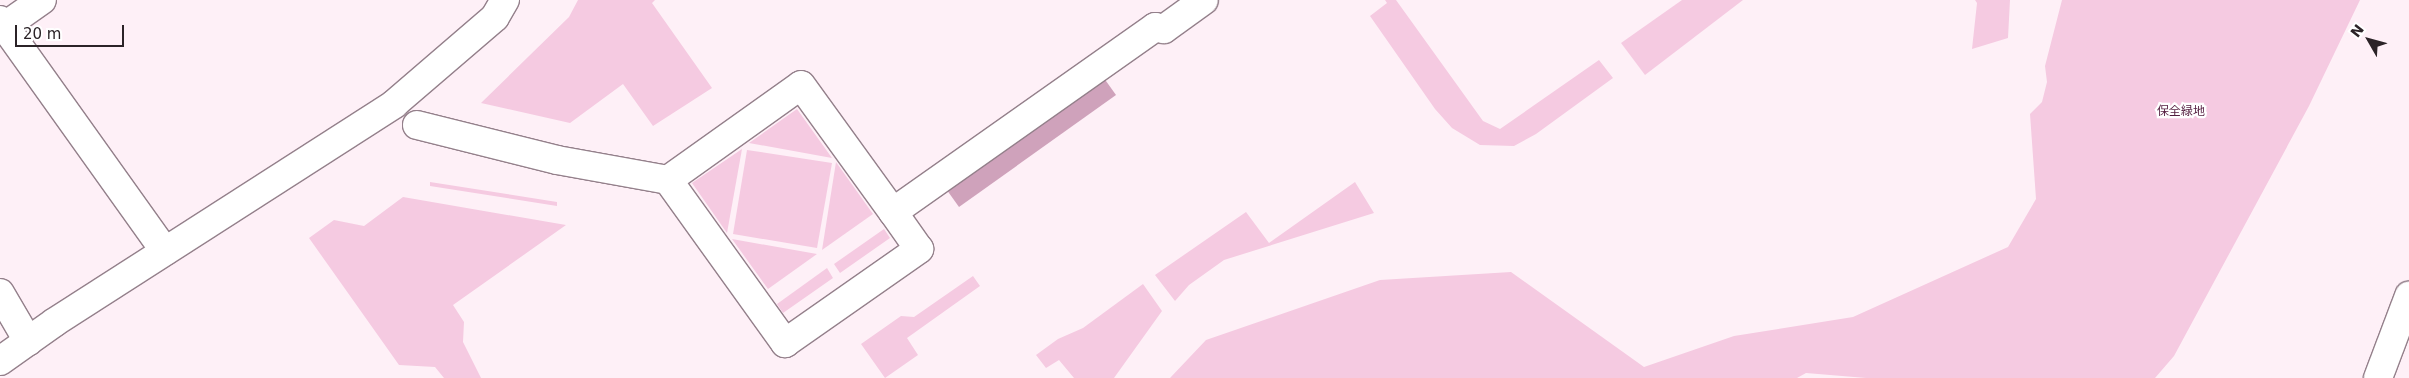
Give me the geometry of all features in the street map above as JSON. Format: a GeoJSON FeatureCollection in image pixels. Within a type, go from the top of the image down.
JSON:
{"type":"FeatureCollection","features":[{"type":"Feature","properties":{"kind":"street"},"geometry":{"type":"LineString","coordinates":[[42,0],[3,23],[165,251]]}},
{"type":"Feature","properties":{"kind":"street"},"geometry":{"type":"LineString","coordinates":[[0,361],[165,251],[394,104],[494,17],[505,0]]}},
{"type":"Feature","properties":{"kind":"street"},"geometry":{"type":"LineString","coordinates":[[893,212],[1155,27],[1164,29],[1204,0]]}},
{"type":"Feature","properties":{"kind":"street"},"geometry":{"type":"LineString","coordinates":[[417,125],[557,160],[668,180],[785,343],[920,249],[801,85],[668,180]]}},
{"type":"Feature","properties":{"kind":"street"},"geometry":{"type":"LineString","coordinates":[[0,294],[28,341]]}},
{"type":"Feature","properties":{"kind":"street"},"geometry":{"type":"LineString","coordinates":[[2378,378],[2409,296]]}},
{"type":"Feature","properties":{"kind":"green space"},"geometry":{"type":"Polygon","coordinates":[[[578,0],[655,0],[652,3],[712,88],[653,126],[623,84],[570,123],[481,103],[569,17],[578,0]]]}},
{"type":"Feature","properties":{"kind":"green space"},"geometry":{"type":"Polygon","coordinates":[[[1385,0],[1396,0],[1483,121],[1500,129],[1599,60],[1613,78],[1536,134],[1514,146],[1480,145],[1452,128],[1435,109],[1370,16],[1387,3],[1385,0]]]}},
{"type":"Feature","properties":{"kind":"green space"},"geometry":{"type":"Polygon","coordinates":[[[1682,0],[1743,0],[1645,75],[1621,43],[1682,0]]]}},
{"type":"Feature","properties":{"kind":"green space"},"geometry":{"type":"Polygon","coordinates":[[[1975,0],[2010,0],[2008,38],[1972,49],[1977,3],[1975,0]]]}},
{"type":"Feature","properties":{"kind":"green space","name":"保全緑地"},"geometry":{"type":"Polygon","coordinates":[[[2062,0],[2360,0],[2309,106],[2174,356],[2155,378],[1866,378],[1806,373],[1797,378],[1170,378],[1206,340],[1380,280],[1511,272],[1644,367],[1734,336],[1853,317],[2008,247],[2036,199],[2030,114],[2042,102],[2047,82],[2045,66],[2062,0]]]}},
{"type":"Feature","properties":{"kind":"green space"},"geometry":{"type":"Polygon","coordinates":[[[797,109],[832,158],[749,143],[797,109]]]}},
{"type":"Feature","properties":{"kind":"green space"},"geometry":{"type":"Polygon","coordinates":[[[742,149],[727,233],[692,183],[742,149]]]}},
{"type":"Feature","properties":{"kind":"green space"},"geometry":{"type":"Polygon","coordinates":[[[747,150],[832,163],[817,248],[733,234],[747,150]]]}},
{"type":"Feature","properties":{"kind":"green space"},"geometry":{"type":"Polygon","coordinates":[[[836,162],[873,214],[822,250],[836,162]]]}},
{"type":"Feature","properties":{"kind":"green space"},"geometry":{"type":"Polygon","coordinates":[[[430,182],[557,202],[557,206],[430,186],[430,182]]]}},
{"type":"Feature","properties":{"kind":"green space"},"geometry":{"type":"Polygon","coordinates":[[[1355,182],[1374,213],[1224,260],[1189,285],[1175,301],[1155,275],[1246,212],[1269,243],[1355,182]]]}},
{"type":"Feature","properties":{"kind":"green space"},"geometry":{"type":"Polygon","coordinates":[[[403,197],[566,225],[453,305],[464,322],[463,342],[481,378],[444,378],[435,367],[399,365],[309,238],[334,220],[364,226],[403,197]]]}},
{"type":"Feature","properties":{"kind":"green space"},"geometry":{"type":"Polygon","coordinates":[[[884,229],[890,238],[840,273],[834,264],[884,229]]]}},
{"type":"Feature","properties":{"kind":"green space"},"geometry":{"type":"Polygon","coordinates":[[[732,239],[817,254],[768,289],[732,239]]]}},
{"type":"Feature","properties":{"kind":"green space"},"geometry":{"type":"Polygon","coordinates":[[[827,268],[833,278],[783,313],[777,304],[827,268]]]}},
{"type":"Feature","properties":{"kind":"green space"},"geometry":{"type":"Polygon","coordinates":[[[973,276],[980,286],[907,338],[918,355],[885,378],[861,344],[901,316],[914,317],[973,276]]]}},
{"type":"Feature","properties":{"kind":"green space"},"geometry":{"type":"Polygon","coordinates":[[[1143,284],[1162,311],[1114,378],[1074,378],[1059,360],[1046,368],[1036,355],[1058,339],[1083,328],[1143,284]]]}},
{"type":"Feature","properties":{"kind":"shaded area"},"geometry":{"type":"Polygon","coordinates":[[[1101,74],[1116,95],[959,207],[944,186],[1101,74]]]}}]}
